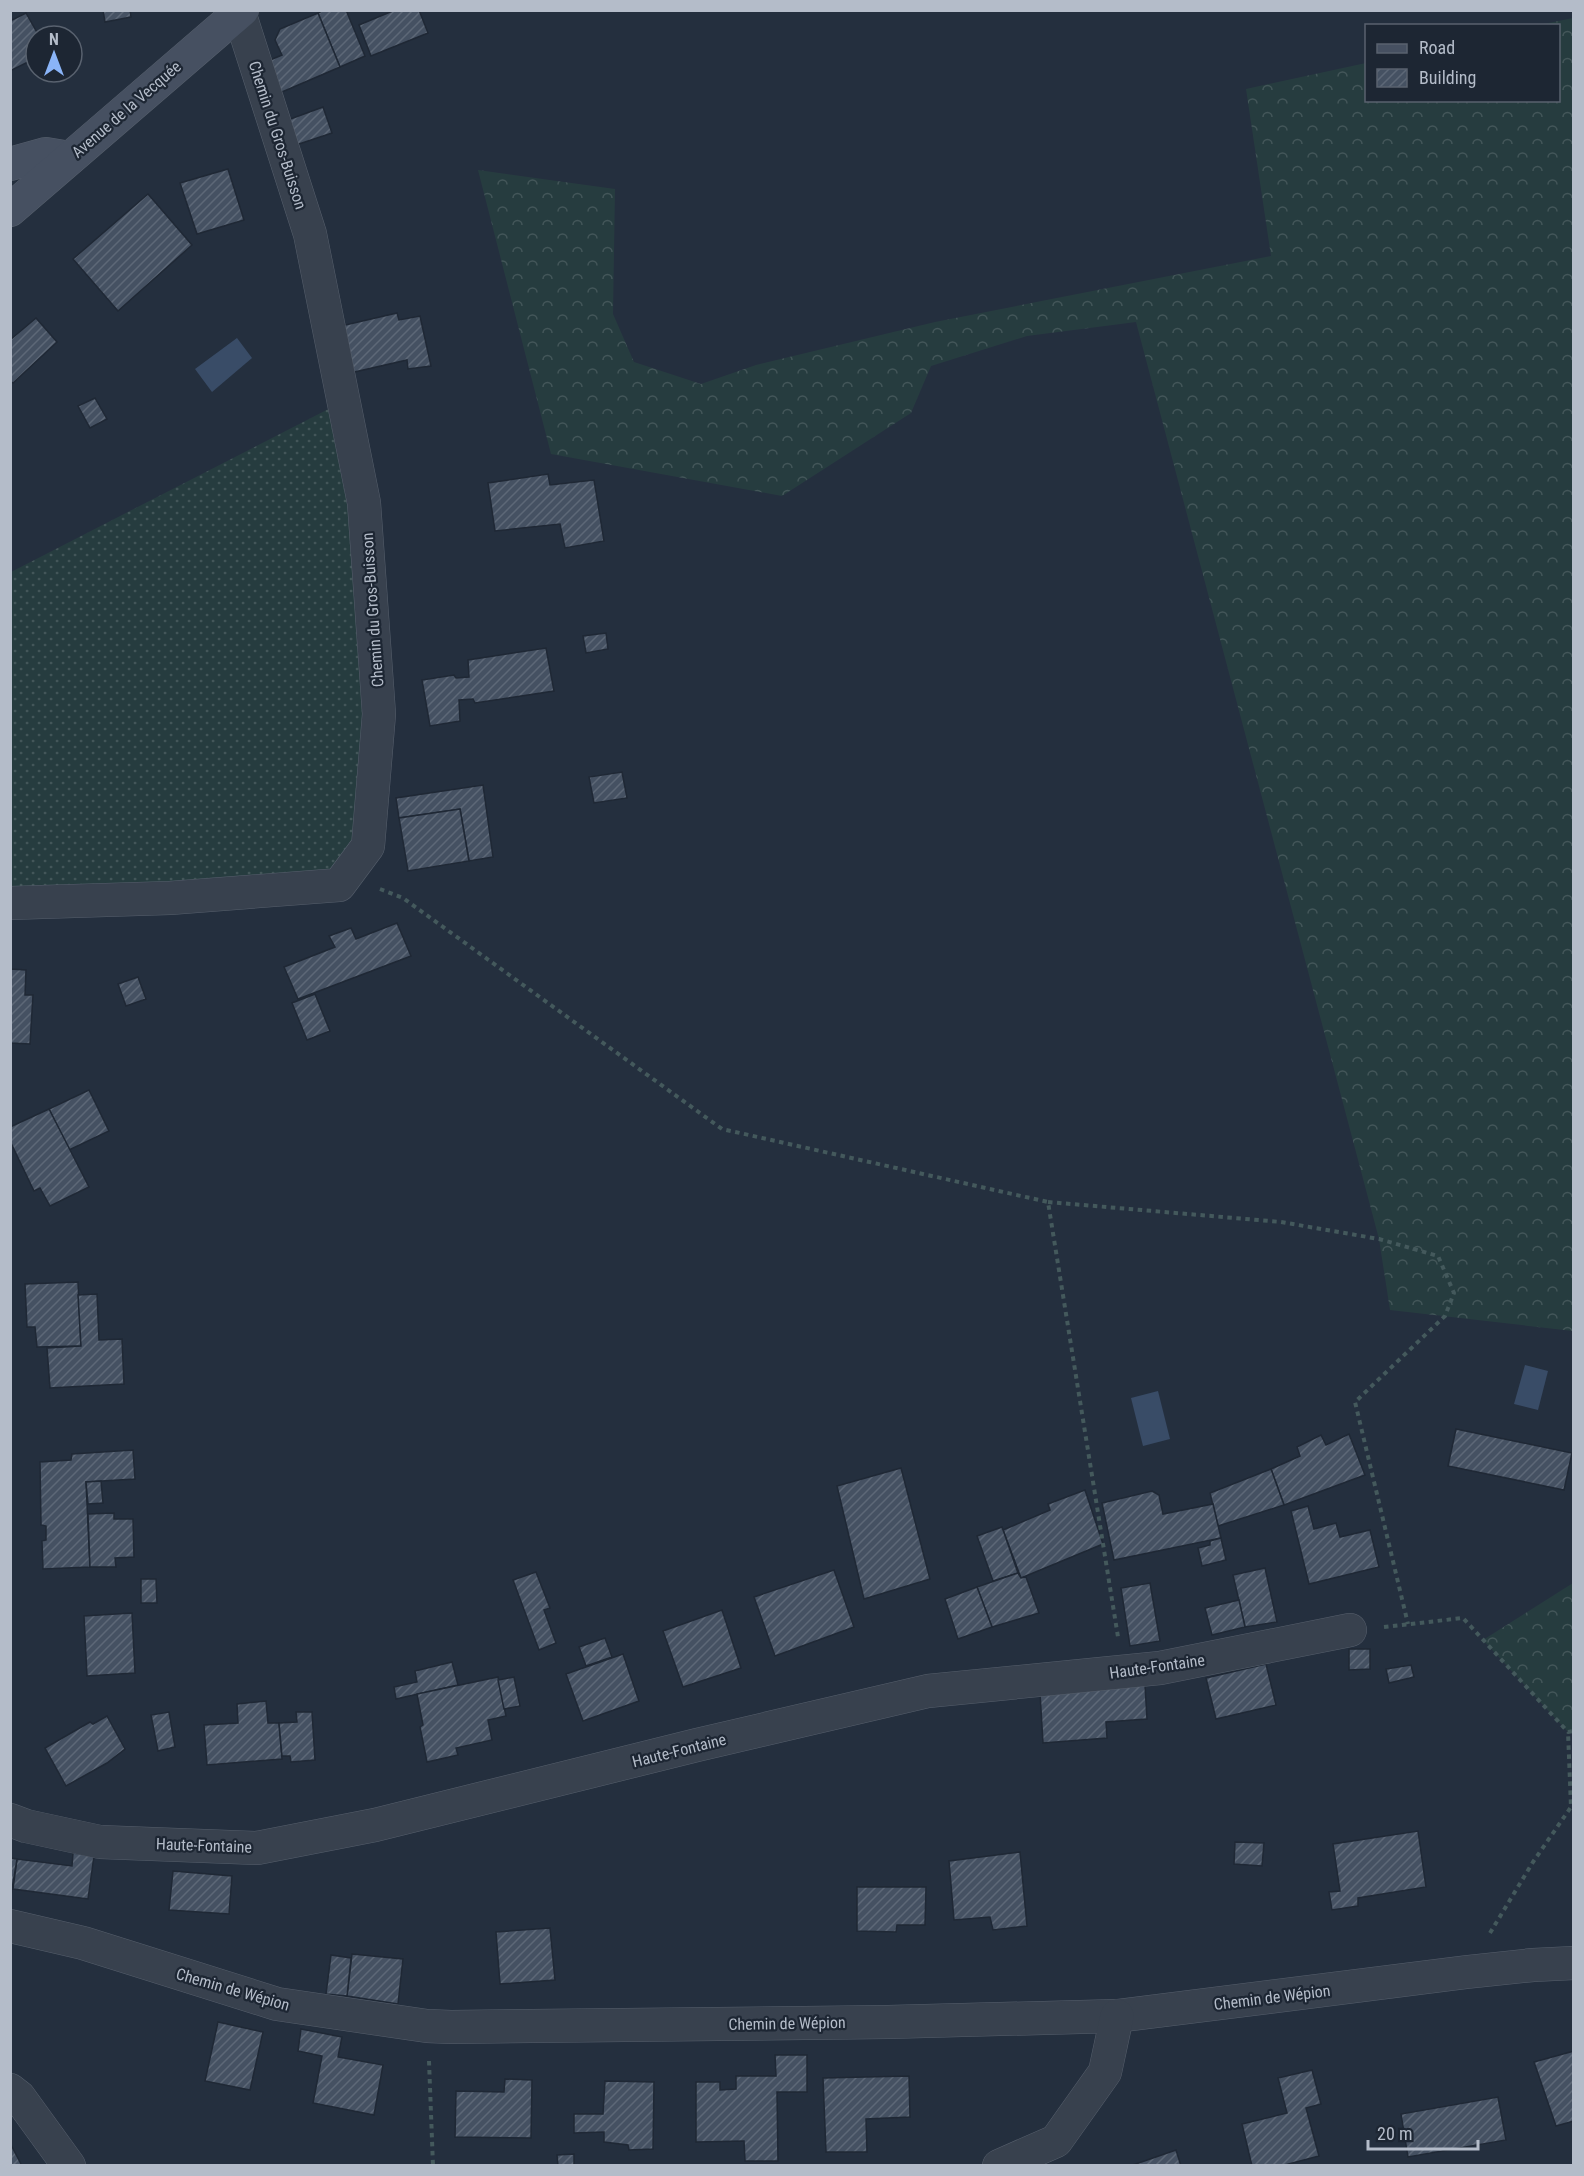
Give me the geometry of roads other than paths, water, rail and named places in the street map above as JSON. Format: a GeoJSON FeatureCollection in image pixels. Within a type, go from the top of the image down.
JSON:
{"type":"FeatureCollection","features":[{"type":"Feature","properties":{"kind":"main road","name":"Avenue de la Vecquée"},"geometry":{"type":"LineString","coordinates":[[10,210],[241,11]]}},
{"type":"Feature","properties":{"kind":"main road"},"geometry":{"type":"LineString","coordinates":[[10,164],[46,153],[70,158]]}},
{"type":"Feature","properties":{"kind":"street","name":"Chemin du Gros-Buisson"},"geometry":{"type":"LineString","coordinates":[[10,903],[170,898],[339,885],[368,846],[379,714],[364,503],[310,234],[241,11]]}},
{"type":"Feature","properties":{"kind":"street","name":"Haute-Fontaine"},"geometry":{"type":"LineString","coordinates":[[10,1820],[26,1826],[100,1842],[257,1848],[375,1825],[927,1691],[1160,1668],[1350,1630]]}},
{"type":"Feature","properties":{"kind":"street","name":"Chemin de Wépion"},"geometry":{"type":"LineString","coordinates":[[10,1926],[83,1943],[277,2004],[427,2026],[888,2022],[1117,2016],[1467,1972],[1574,1963]]}},
{"type":"Feature","properties":{"kind":"street"},"geometry":{"type":"LineString","coordinates":[[999,2166],[1056,2141],[1106,2072],[1117,2016]]}},
{"type":"Feature","properties":{"kind":"street"},"geometry":{"type":"LineString","coordinates":[[10,2090],[19,2097],[69,2166]]}},
{"type":"Feature","properties":{"kind":"water"},"geometry":{"type":"Polygon","coordinates":[[[237,338],[252,358],[212,392],[195,369],[237,338]]]}},
{"type":"Feature","properties":{"kind":"water"},"geometry":{"type":"Polygon","coordinates":[[[1525,1365],[1548,1371],[1538,1410],[1514,1404],[1525,1365]]]}},
{"type":"Feature","properties":{"kind":"water"},"geometry":{"type":"Polygon","coordinates":[[[1158,1391],[1170,1439],[1143,1446],[1131,1398],[1158,1391]]]}}]}
